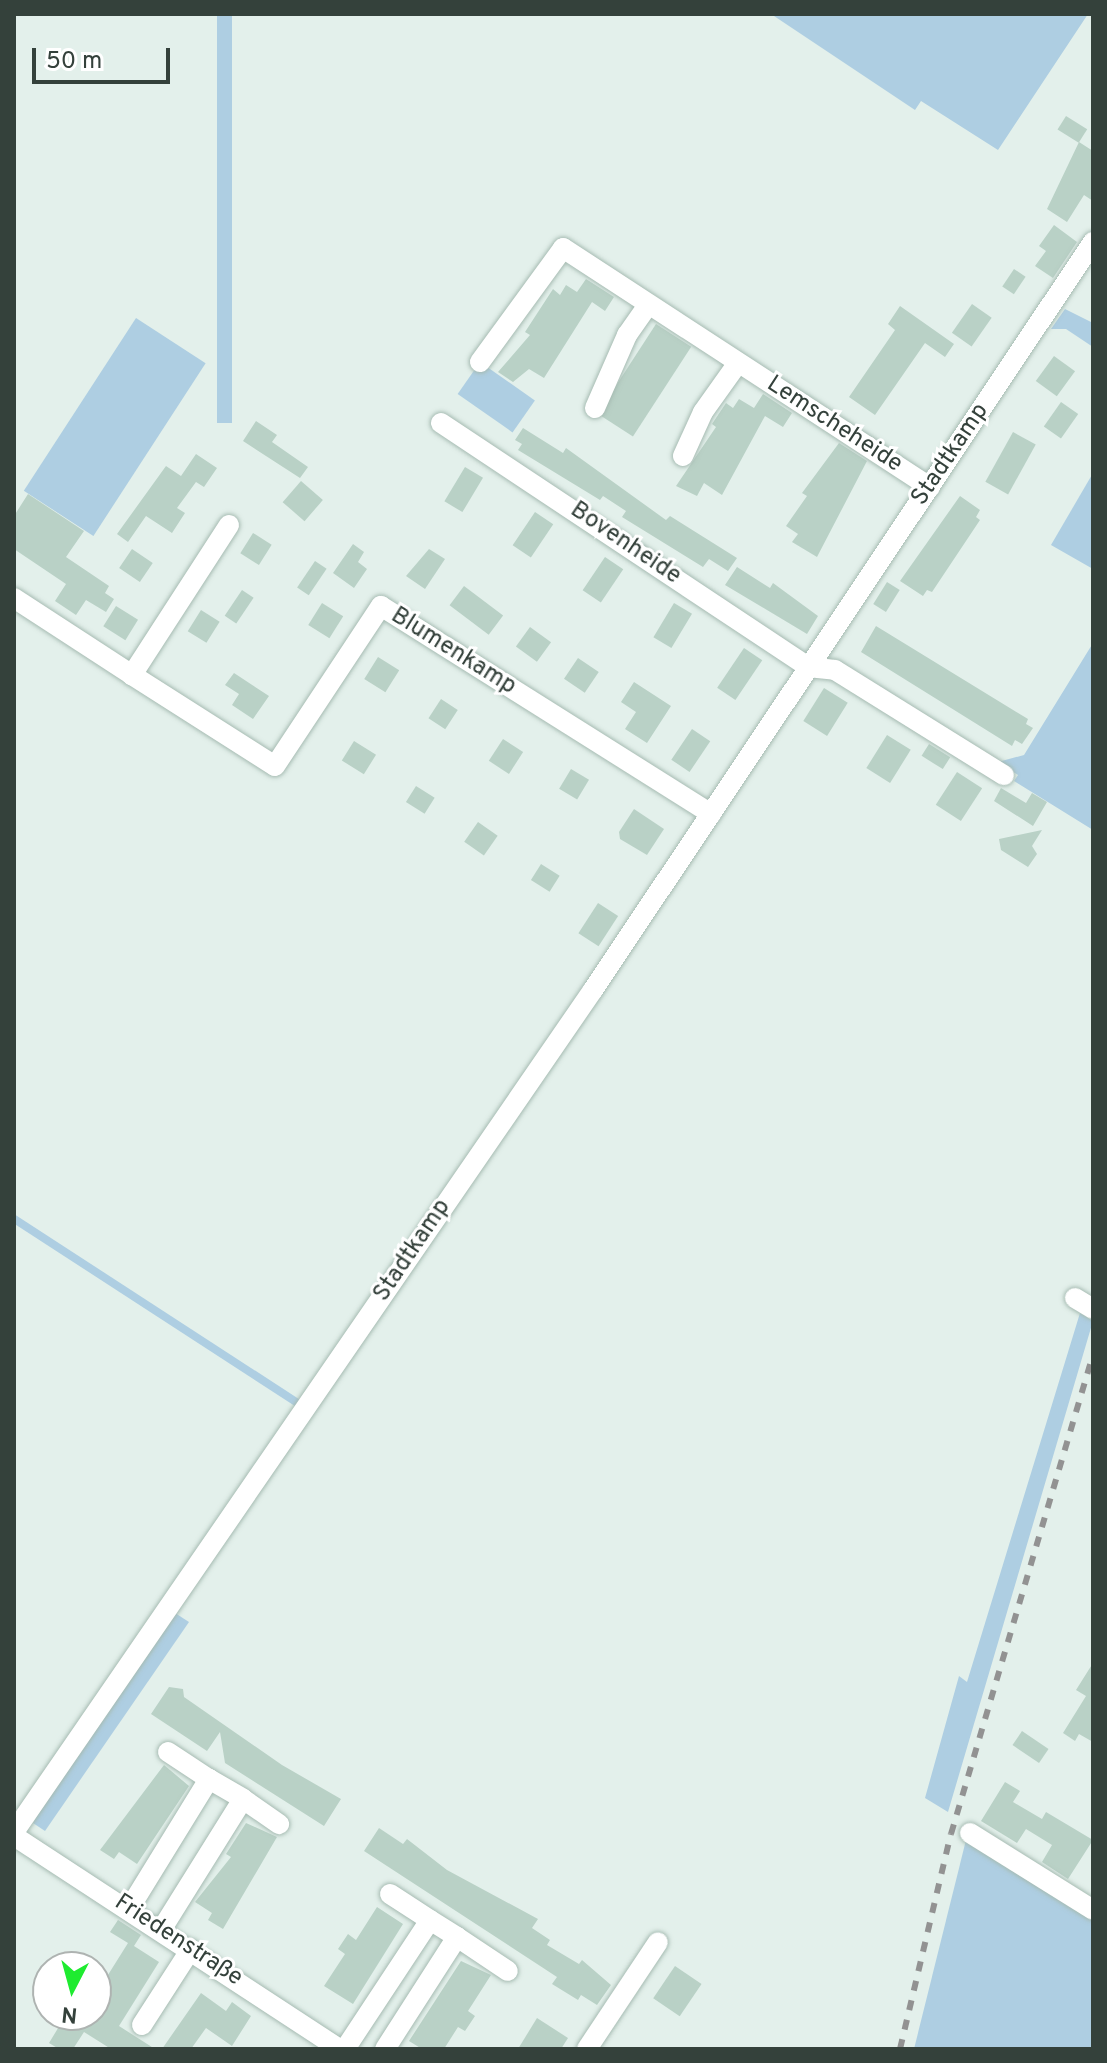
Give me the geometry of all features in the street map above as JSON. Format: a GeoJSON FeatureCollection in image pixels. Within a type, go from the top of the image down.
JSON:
{"type":"FeatureCollection","features":[{"type":"Feature","properties":{"kind":"street","name":"Stadtkamp"},"geometry":{"type":"LineString","coordinates":[[14,1834],[711,814],[1093,242]]}},
{"type":"Feature","properties":{"kind":"street","name":"Lemscheheide"},"geometry":{"type":"LineString","coordinates":[[480,362],[563,248],[930,487]]}},
{"type":"Feature","properties":{"kind":"street"},"geometry":{"type":"LineString","coordinates":[[595,408],[627,335],[648,305]]}},
{"type":"Feature","properties":{"kind":"street"},"geometry":{"type":"LineString","coordinates":[[683,456],[703,412],[738,363]]}},
{"type":"Feature","properties":{"kind":"street","name":"Bovenheide"},"geometry":{"type":"LineString","coordinates":[[441,423],[808,667]]}},
{"type":"Feature","properties":{"kind":"street"},"geometry":{"type":"LineString","coordinates":[[132,675],[229,525]]}},
{"type":"Feature","properties":{"kind":"street","name":"Blumenkamp"},"geometry":{"type":"LineString","coordinates":[[14,598],[275,766],[381,606],[711,814]]}},
{"type":"Feature","properties":{"kind":"street"},"geometry":{"type":"LineString","coordinates":[[808,667],[835,670],[1004,775]]}},
{"type":"Feature","properties":{"kind":"street"},"geometry":{"type":"LineString","coordinates":[[168,1752],[279,1824]]}},
{"type":"Feature","properties":{"kind":"street"},"geometry":{"type":"LineString","coordinates":[[129,1909],[209,1779]]}},
{"type":"Feature","properties":{"kind":"street"},"geometry":{"type":"LineString","coordinates":[[161,1930],[243,1799]]}},
{"type":"Feature","properties":{"kind":"street"},"geometry":{"type":"LineString","coordinates":[[970,1833],[1093,1910]]}},
{"type":"Feature","properties":{"kind":"street","name":"Friedenstraße"},"geometry":{"type":"LineString","coordinates":[[14,1834],[342,2049]]}},
{"type":"Feature","properties":{"kind":"street"},"geometry":{"type":"LineString","coordinates":[[390,1894],[508,1971]]}},
{"type":"Feature","properties":{"kind":"street"},"geometry":{"type":"LineString","coordinates":[[342,2049],[430,1920]]}},
{"type":"Feature","properties":{"kind":"street"},"geometry":{"type":"LineString","coordinates":[[385,2049],[457,1937]]}},
{"type":"Feature","properties":{"kind":"street"},"geometry":{"type":"LineString","coordinates":[[587,2049],[658,1942]]}},
{"type":"Feature","properties":{"kind":"street"},"geometry":{"type":"LineString","coordinates":[[142,2025],[191,1949]]}},
{"type":"Feature","properties":{"kind":"shaded area"},"geometry":{"type":"Polygon","coordinates":[[[217,14],[232,14],[232,423],[217,423],[217,14]]]}},
{"type":"Feature","properties":{"kind":"shaded area"},"geometry":{"type":"Polygon","coordinates":[[[771,14],[1088,14],[998,150],[921,101],[915,110],[771,14]]]}},
{"type":"Feature","properties":{"kind":"shaded area"},"geometry":{"type":"Polygon","coordinates":[[[1065,309],[1093,323],[1093,347],[1066,329],[1051,329],[1065,309]]]}},
{"type":"Feature","properties":{"kind":"shaded area"},"geometry":{"type":"Polygon","coordinates":[[[136,318],[206,363],[93,536],[24,491],[136,318]]]}},
{"type":"Feature","properties":{"kind":"shaded area"},"geometry":{"type":"Polygon","coordinates":[[[480,362],[535,400],[513,432],[458,394],[480,362]]]}},
{"type":"Feature","properties":{"kind":"shaded area"},"geometry":{"type":"Polygon","coordinates":[[[1093,473],[1093,569],[1051,545],[1093,473]]]}},
{"type":"Feature","properties":{"kind":"shaded area"},"geometry":{"type":"Polygon","coordinates":[[[1093,643],[1093,830],[1014,781],[1018,775],[998,762],[1024,755],[1093,643]]]}},
{"type":"Feature","properties":{"kind":"shaded area"},"geometry":{"type":"Polygon","coordinates":[[[14,1214],[300,1400],[296,1406],[14,1224],[14,1214]]]}},
{"type":"Feature","properties":{"kind":"shaded area"},"geometry":{"type":"Polygon","coordinates":[[[1080,1313],[1093,1321],[948,1812],[925,1798],[959,1676],[967,1682],[1080,1313]]]}},
{"type":"Feature","properties":{"kind":"shaded area"},"geometry":{"type":"Polygon","coordinates":[[[175,1613],[189,1622],[45,1831],[33,1823],[36,1817],[175,1613]]]}},
{"type":"Feature","properties":{"kind":"shaded area"},"geometry":{"type":"Polygon","coordinates":[[[967,1836],[1093,1917],[1093,2049],[914,2049],[967,1836]]]}},
{"type":"Feature","properties":{"kind":"building"},"geometry":{"type":"Polygon","coordinates":[[[1066,116],[1087,129],[1079,143],[1058,130],[1066,116]]]}},
{"type":"Feature","properties":{"kind":"building"},"geometry":{"type":"Polygon","coordinates":[[[1079,142],[1093,151],[1093,201],[1084,195],[1067,222],[1047,209],[1079,142]]]}},
{"type":"Feature","properties":{"kind":"building"},"geometry":{"type":"Polygon","coordinates":[[[1054,225],[1077,242],[1053,278],[1035,266],[1046,251],[1039,246],[1054,225]]]}},
{"type":"Feature","properties":{"kind":"building"},"geometry":{"type":"Polygon","coordinates":[[[1014,269],[1026,277],[1014,294],[1002,286],[1014,269]]]}},
{"type":"Feature","properties":{"kind":"building"},"geometry":{"type":"Polygon","coordinates":[[[586,279],[614,297],[605,311],[592,302],[544,378],[529,369],[513,382],[498,372],[530,335],[525,332],[553,289],[560,295],[566,285],[577,292],[586,279]]]}},
{"type":"Feature","properties":{"kind":"building"},"geometry":{"type":"Polygon","coordinates":[[[972,304],[992,318],[972,346],[952,333],[972,304]]]}},
{"type":"Feature","properties":{"kind":"building"},"geometry":{"type":"Polygon","coordinates":[[[900,306],[954,344],[945,357],[925,343],[875,415],[849,397],[895,330],[888,324],[900,306]]]}},
{"type":"Feature","properties":{"kind":"building"},"geometry":{"type":"Polygon","coordinates":[[[656,324],[691,347],[633,437],[598,414],[656,324]]]}},
{"type":"Feature","properties":{"kind":"building"},"geometry":{"type":"Polygon","coordinates":[[[1054,356],[1075,371],[1057,396],[1036,381],[1054,356]]]}},
{"type":"Feature","properties":{"kind":"building"},"geometry":{"type":"Polygon","coordinates":[[[763,394],[792,413],[783,427],[765,416],[722,495],[704,483],[697,496],[676,486],[716,427],[712,424],[726,403],[733,408],[739,399],[754,408],[763,394]]]}},
{"type":"Feature","properties":{"kind":"building"},"geometry":{"type":"Polygon","coordinates":[[[1061,402],[1078,414],[1061,439],[1044,427],[1061,402]]]}},
{"type":"Feature","properties":{"kind":"building"},"geometry":{"type":"Polygon","coordinates":[[[256,421],[277,435],[272,442],[308,467],[300,478],[243,441],[256,421]]]}},
{"type":"Feature","properties":{"kind":"building"},"geometry":{"type":"Polygon","coordinates":[[[523,428],[563,453],[566,448],[666,520],[670,516],[737,558],[728,571],[709,559],[703,567],[622,517],[626,511],[603,496],[600,500],[518,450],[522,444],[515,440],[523,428]]]}},
{"type":"Feature","properties":{"kind":"building"},"geometry":{"type":"Polygon","coordinates":[[[1013,432],[1036,445],[1008,494],[985,482],[1013,432]]]}},
{"type":"Feature","properties":{"kind":"building"},"geometry":{"type":"Polygon","coordinates":[[[839,443],[867,461],[817,557],[792,542],[798,534],[786,526],[807,496],[802,493],[839,443]]]}},
{"type":"Feature","properties":{"kind":"building"},"geometry":{"type":"Polygon","coordinates":[[[196,454],[217,468],[204,487],[196,482],[177,508],[185,513],[172,533],[146,516],[128,542],[117,534],[166,466],[181,476],[196,454]]]}},
{"type":"Feature","properties":{"kind":"building"},"geometry":{"type":"Polygon","coordinates":[[[465,467],[483,478],[462,512],[444,501],[465,467]]]}},
{"type":"Feature","properties":{"kind":"building"},"geometry":{"type":"Polygon","coordinates":[[[301,481],[323,500],[305,521],[283,502],[301,481]]]}},
{"type":"Feature","properties":{"kind":"building"},"geometry":{"type":"Polygon","coordinates":[[[28,494],[84,531],[66,557],[109,586],[105,593],[114,599],[106,612],[86,600],[76,615],[55,601],[66,584],[14,549],[14,516],[28,494]]]}},
{"type":"Feature","properties":{"kind":"building"},"geometry":{"type":"Polygon","coordinates":[[[960,496],[980,510],[976,517],[980,520],[932,592],[927,590],[923,596],[900,581],[960,496]]]}},
{"type":"Feature","properties":{"kind":"building"},"geometry":{"type":"Polygon","coordinates":[[[535,512],[553,524],[531,557],[513,545],[535,512]]]}},
{"type":"Feature","properties":{"kind":"building"},"geometry":{"type":"Polygon","coordinates":[[[253,533],[272,545],[259,565],[240,553],[253,533]]]}},
{"type":"Feature","properties":{"kind":"building"},"geometry":{"type":"Polygon","coordinates":[[[353,544],[364,552],[358,562],[367,569],[354,588],[333,573],[353,544]]]}},
{"type":"Feature","properties":{"kind":"building"},"geometry":{"type":"Polygon","coordinates":[[[132,549],[153,563],[140,582],[119,568],[132,549]]]}},
{"type":"Feature","properties":{"kind":"building"},"geometry":{"type":"Polygon","coordinates":[[[429,549],[445,559],[425,589],[406,576],[429,549]]]}},
{"type":"Feature","properties":{"kind":"building"},"geometry":{"type":"Polygon","coordinates":[[[605,557],[623,569],[601,602],[583,590],[605,557]]]}},
{"type":"Feature","properties":{"kind":"building"},"geometry":{"type":"Polygon","coordinates":[[[315,561],[327,569],[309,595],[297,588],[315,561]]]}},
{"type":"Feature","properties":{"kind":"building"},"geometry":{"type":"Polygon","coordinates":[[[737,567],[770,588],[773,583],[818,616],[807,634],[725,585],[737,567]]]}},
{"type":"Feature","properties":{"kind":"building"},"geometry":{"type":"Polygon","coordinates":[[[887,582],[900,590],[886,612],[873,604],[887,582]]]}},
{"type":"Feature","properties":{"kind":"building"},"geometry":{"type":"Polygon","coordinates":[[[464,586],[503,615],[489,635],[450,605],[464,586]]]}},
{"type":"Feature","properties":{"kind":"building"},"geometry":{"type":"Polygon","coordinates":[[[242,590],[254,598],[236,624],[225,616],[242,590]]]}},
{"type":"Feature","properties":{"kind":"building"},"geometry":{"type":"Polygon","coordinates":[[[322,603],[343,616],[329,638],[308,625],[322,603]]]}},
{"type":"Feature","properties":{"kind":"building"},"geometry":{"type":"Polygon","coordinates":[[[674,603],[692,614],[671,648],[653,637],[674,603]]]}},
{"type":"Feature","properties":{"kind":"building"},"geometry":{"type":"Polygon","coordinates":[[[116,606],[138,620],[125,640],[103,626],[116,606]]]}},
{"type":"Feature","properties":{"kind":"building"},"geometry":{"type":"Polygon","coordinates":[[[201,610],[220,622],[206,643],[188,631],[201,610]]]}},
{"type":"Feature","properties":{"kind":"building"},"geometry":{"type":"Polygon","coordinates":[[[876,626],[1028,719],[1026,724],[1033,728],[1022,744],[1015,740],[1012,746],[861,652],[876,626]]]}},
{"type":"Feature","properties":{"kind":"building"},"geometry":{"type":"Polygon","coordinates":[[[530,627],[551,642],[537,662],[516,646],[530,627]]]}},
{"type":"Feature","properties":{"kind":"building"},"geometry":{"type":"Polygon","coordinates":[[[744,648],[762,660],[735,700],[717,688],[744,648]]]}},
{"type":"Feature","properties":{"kind":"building"},"geometry":{"type":"Polygon","coordinates":[[[378,657],[399,670],[385,692],[364,679],[378,657]]]}},
{"type":"Feature","properties":{"kind":"building"},"geometry":{"type":"Polygon","coordinates":[[[578,658],[599,672],[585,693],[564,679],[578,658]]]}},
{"type":"Feature","properties":{"kind":"building"},"geometry":{"type":"Polygon","coordinates":[[[234,673],[269,696],[253,719],[232,705],[239,694],[225,685],[234,673]]]}},
{"type":"Feature","properties":{"kind":"building"},"geometry":{"type":"Polygon","coordinates":[[[634,682],[671,706],[647,743],[625,729],[636,712],[621,702],[634,682]]]}},
{"type":"Feature","properties":{"kind":"building"},"geometry":{"type":"Polygon","coordinates":[[[824,688],[848,703],[827,736],[803,721],[824,688]]]}},
{"type":"Feature","properties":{"kind":"building"},"geometry":{"type":"Polygon","coordinates":[[[441,699],[458,710],[445,729],[428,718],[441,699]]]}},
{"type":"Feature","properties":{"kind":"building"},"geometry":{"type":"Polygon","coordinates":[[[692,729],[710,741],[690,772],[671,760],[692,729]]]}},
{"type":"Feature","properties":{"kind":"building"},"geometry":{"type":"Polygon","coordinates":[[[887,735],[911,750],[890,783],[866,768],[887,735]]]}},
{"type":"Feature","properties":{"kind":"building"},"geometry":{"type":"Polygon","coordinates":[[[503,739],[523,752],[509,774],[489,761],[503,739]]]}},
{"type":"Feature","properties":{"kind":"building"},"geometry":{"type":"Polygon","coordinates":[[[354,741],[376,755],[364,774],[342,761],[354,741]]]}},
{"type":"Feature","properties":{"kind":"building"},"geometry":{"type":"Polygon","coordinates":[[[929,744],[950,757],[943,769],[922,756],[929,744]]]}},
{"type":"Feature","properties":{"kind":"building"},"geometry":{"type":"Polygon","coordinates":[[[571,769],[589,780],[577,800],[559,789],[571,769]]]}},
{"type":"Feature","properties":{"kind":"building"},"geometry":{"type":"Polygon","coordinates":[[[957,772],[982,788],[961,821],[936,805],[957,772]]]}},
{"type":"Feature","properties":{"kind":"building"},"geometry":{"type":"Polygon","coordinates":[[[416,786],[435,798],[425,814],[406,802],[416,786]]]}},
{"type":"Feature","properties":{"kind":"building"},"geometry":{"type":"Polygon","coordinates":[[[1001,788],[1026,803],[1032,793],[1047,802],[1033,826],[994,801],[1001,788]]]}},
{"type":"Feature","properties":{"kind":"building"},"geometry":{"type":"Polygon","coordinates":[[[634,809],[664,829],[647,855],[620,839],[619,832],[634,809]]]}},
{"type":"Feature","properties":{"kind":"building"},"geometry":{"type":"Polygon","coordinates":[[[478,822],[498,836],[484,855],[464,842],[478,822]]]}},
{"type":"Feature","properties":{"kind":"building"},"geometry":{"type":"Polygon","coordinates":[[[1042,830],[1032,846],[1037,854],[1028,867],[1001,850],[999,839],[1042,830]]]}},
{"type":"Feature","properties":{"kind":"building"},"geometry":{"type":"Polygon","coordinates":[[[541,864],[560,876],[550,892],[531,880],[541,864]]]}},
{"type":"Feature","properties":{"kind":"building"},"geometry":{"type":"Polygon","coordinates":[[[598,903],[618,916],[599,946],[578,933],[598,903]]]}},
{"type":"Feature","properties":{"kind":"building"},"geometry":{"type":"Polygon","coordinates":[[[1093,1663],[1093,1742],[1079,1734],[1075,1741],[1063,1733],[1086,1696],[1076,1690],[1093,1663]]]}},
{"type":"Feature","properties":{"kind":"building"},"geometry":{"type":"Polygon","coordinates":[[[169,1687],[183,1689],[184,1697],[282,1765],[341,1799],[324,1826],[225,1763],[220,1732],[207,1751],[151,1714],[169,1687]]]}},
{"type":"Feature","properties":{"kind":"building"},"geometry":{"type":"Polygon","coordinates":[[[1022,1731],[1049,1749],[1039,1763],[1012,1745],[1022,1731]]]}},
{"type":"Feature","properties":{"kind":"building"},"geometry":{"type":"Polygon","coordinates":[[[164,1765],[189,1786],[137,1864],[119,1852],[114,1859],[100,1850],[164,1765]]]}},
{"type":"Feature","properties":{"kind":"building"},"geometry":{"type":"Polygon","coordinates":[[[1005,1782],[1020,1791],[1013,1802],[1042,1819],[1046,1812],[1093,1840],[1068,1879],[1042,1862],[1052,1845],[1026,1829],[1017,1843],[981,1821],[1005,1782]]]}},
{"type":"Feature","properties":{"kind":"building"},"geometry":{"type":"Polygon","coordinates":[[[246,1823],[277,1837],[223,1929],[208,1920],[212,1913],[195,1902],[231,1857],[226,1854],[246,1823]]]}},
{"type":"Feature","properties":{"kind":"building"},"geometry":{"type":"Polygon","coordinates":[[[379,1828],[403,1844],[407,1839],[447,1870],[538,1919],[532,1928],[550,1940],[547,1945],[579,1964],[582,1960],[611,1985],[597,2005],[581,1995],[578,2000],[552,1984],[557,1977],[364,1851],[379,1828]]]}},
{"type":"Feature","properties":{"kind":"building"},"geometry":{"type":"Polygon","coordinates":[[[377,1907],[403,1924],[353,2004],[324,1986],[345,1954],[338,1949],[348,1934],[356,1940],[377,1907]]]}},
{"type":"Feature","properties":{"kind":"building"},"geometry":{"type":"Polygon","coordinates":[[[118,1920],[141,1935],[134,1946],[159,1962],[119,2026],[155,2049],[111,2049],[84,2032],[73,2049],[59,2049],[49,2043],[56,2031],[112,2031],[112,1968],[128,1943],[110,1932],[118,1920]]]}},
{"type":"Feature","properties":{"kind":"building"},"geometry":{"type":"Polygon","coordinates":[[[461,1961],[491,1975],[468,2011],[475,2016],[465,2031],[458,2027],[444,2049],[422,2049],[409,2041],[461,1961]]]}},
{"type":"Feature","properties":{"kind":"building"},"geometry":{"type":"Polygon","coordinates":[[[675,1966],[702,1984],[680,2016],[653,1998],[675,1966]]]}},
{"type":"Feature","properties":{"kind":"building"},"geometry":{"type":"Polygon","coordinates":[[[201,1993],[226,2011],[232,2002],[251,2016],[232,2046],[206,2028],[191,2049],[162,2049],[201,1993]]]}},
{"type":"Feature","properties":{"kind":"building"},"geometry":{"type":"Polygon","coordinates":[[[537,2018],[568,2038],[561,2049],[518,2049],[537,2018]]]}},
{"type":"Feature","properties":{"kind":"railway"},"geometry":{"type":"LineString","coordinates":[[900,2049],[951,1834],[1093,1356]]}}]}
